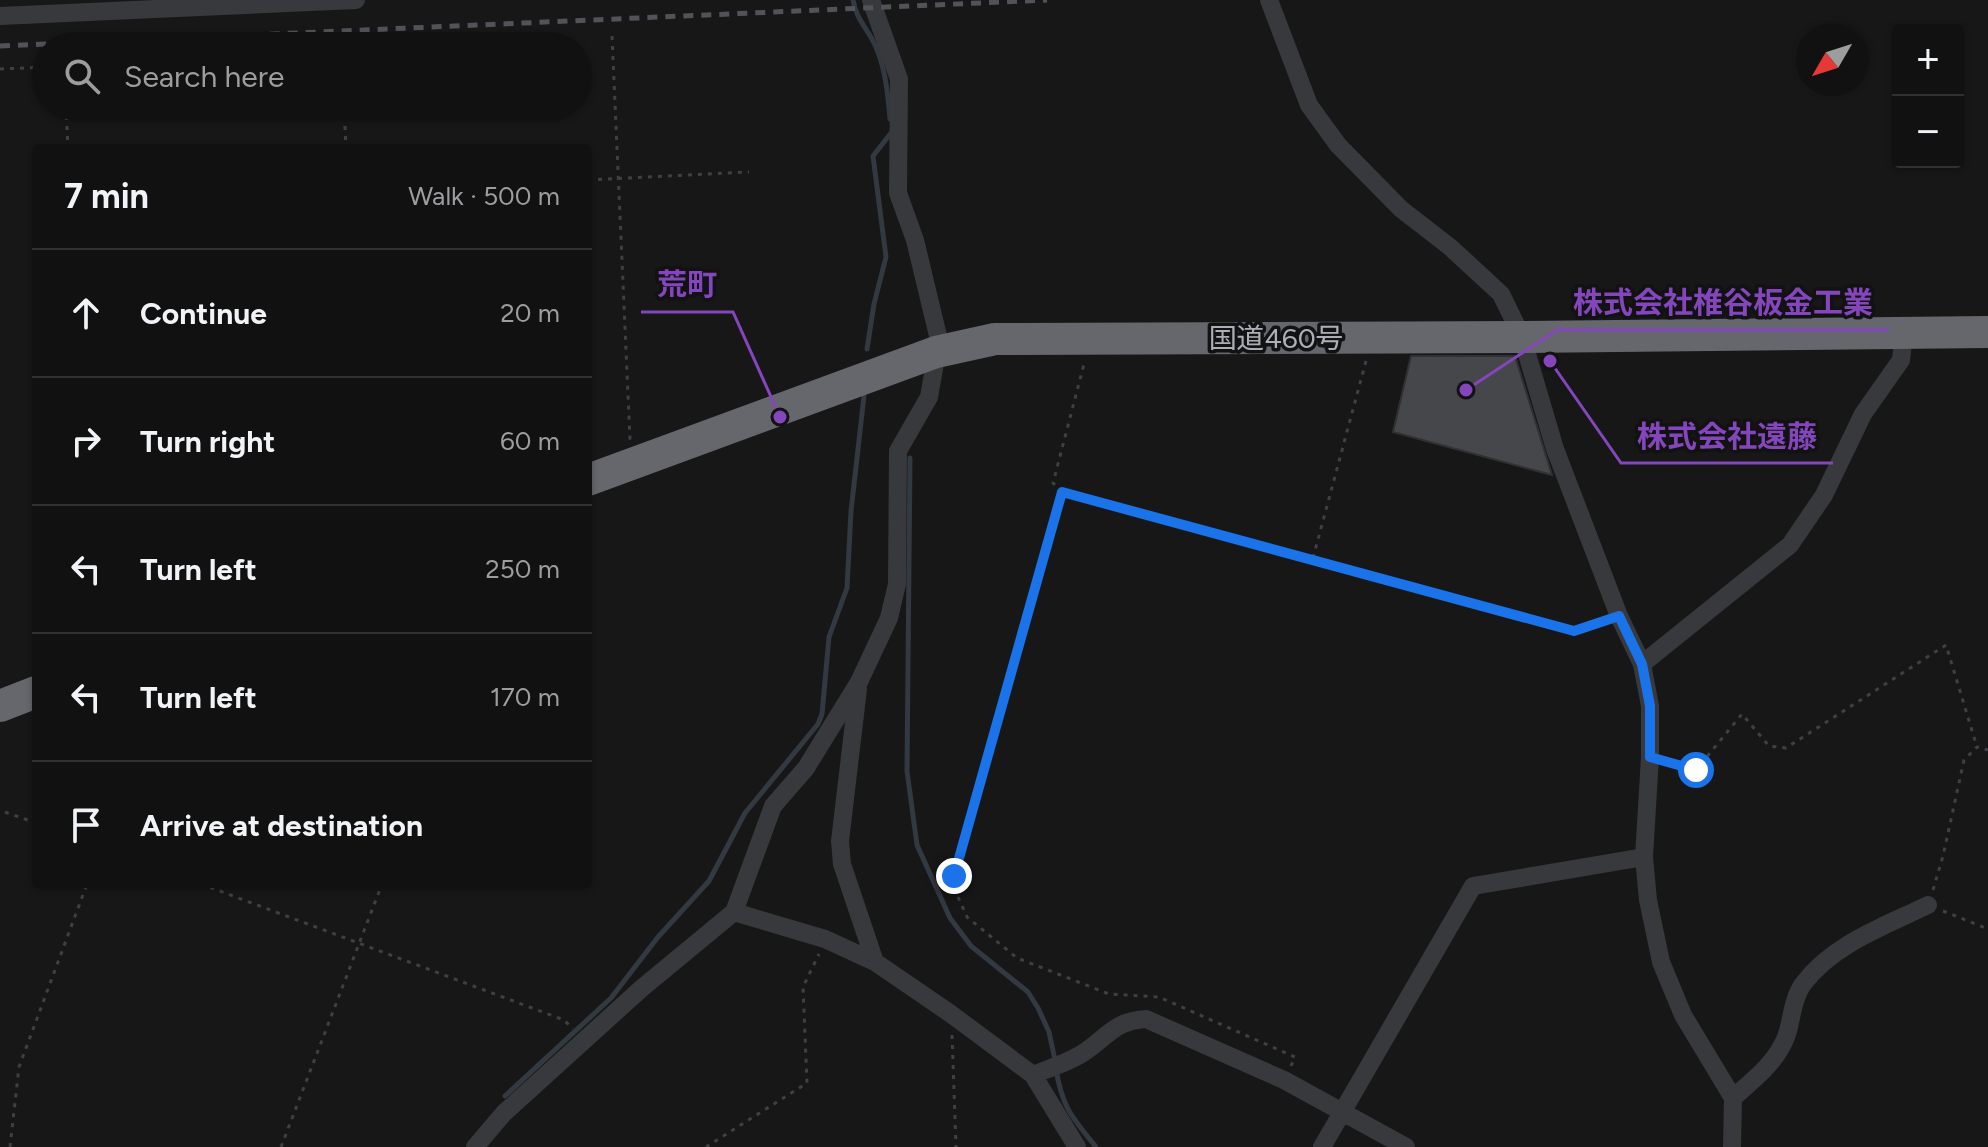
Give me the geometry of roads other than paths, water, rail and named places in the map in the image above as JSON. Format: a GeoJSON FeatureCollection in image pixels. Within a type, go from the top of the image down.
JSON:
{"type":"FeatureCollection","features":[{"type":"Feature","properties":{"kind":"highway","name":"国道460号"},"geometry":{"type":"LineString","coordinates":[[592,478],[936,352],[995,339],[1988,332]]}},
{"type":"Feature","properties":{"kind":"highway"},"geometry":{"type":"LineString","coordinates":[[0,706],[32,694]]}},
{"type":"Feature","properties":{"kind":"street"},"geometry":{"type":"LineString","coordinates":[[0,9],[0,16],[356,0]]}},
{"type":"Feature","properties":{"kind":"street"},"geometry":{"type":"LineString","coordinates":[[475,1147],[504,1113],[642,988],[734,912],[773,806],[806,768],[859,682],[889,618],[897,584],[898,451],[929,397],[939,340],[915,240],[898,193],[899,79],[871,0]]}},
{"type":"Feature","properties":{"kind":"street"},"geometry":{"type":"LineString","coordinates":[[1269,0],[1309,105],[1338,145],[1401,209],[1450,247],[1501,294],[1522,337],[1555,449],[1619,616],[1642,664],[1650,706],[1644,857],[1648,900],[1661,962],[1683,1015],[1733,1098],[1732,1147]]}},
{"type":"Feature","properties":{"kind":"street"},"geometry":{"type":"LineString","coordinates":[[1642,664],[1790,545],[1824,495],[1863,414],[1901,360],[1904,332]]}},
{"type":"Feature","properties":{"kind":"street"},"geometry":{"type":"LineString","coordinates":[[859,682],[840,841],[842,864],[875,962]]}},
{"type":"Feature","properties":{"kind":"street"},"geometry":{"type":"LineString","coordinates":[[1322,1147],[1473,886],[1644,857]]}},
{"type":"Feature","properties":{"kind":"street"},"geometry":{"type":"LineString","coordinates":[[1733,1098],[1773,1061],[1785,1039],[1800,988],[1818,966],[1853,941],[1928,905]]}},
{"type":"Feature","properties":{"kind":"street"},"geometry":{"type":"LineString","coordinates":[[734,912],[825,939],[875,962],[951,1014],[1033,1075],[1077,1147]]}},
{"type":"Feature","properties":{"kind":"street"},"geometry":{"type":"LineString","coordinates":[[1033,1075],[1084,1053],[1110,1030],[1129,1020],[1146,1019],[1284,1080],[1406,1147]]}},
{"type":"Feature","properties":{"kind":"waterway"},"geometry":{"type":"LineString","coordinates":[[853,0],[880,58],[890,119]]}},
{"type":"Feature","properties":{"kind":"waterway"},"geometry":{"type":"LineString","coordinates":[[867,349],[886,257],[873,156],[891,133]]}},
{"type":"Feature","properties":{"kind":"waterway"},"geometry":{"type":"LineString","coordinates":[[505,1096],[611,998],[658,937],[709,881],[745,813],[818,724],[822,714],[829,637],[847,588],[851,511],[864,396]]}},
{"type":"Feature","properties":{"kind":"waterway"},"geometry":{"type":"LineString","coordinates":[[910,458],[907,771],[917,845],[950,918],[971,946],[1028,992],[1049,1032],[1055,1060]]}},
{"type":"Feature","properties":{"kind":"waterway"},"geometry":{"type":"LineString","coordinates":[[1056,1070],[1070,1112],[1096,1147]]}},
{"type":"Feature","properties":{"kind":"railway"},"geometry":{"type":"LineString","coordinates":[[319,32],[1047,0]]}},
{"type":"Feature","properties":{"kind":"railway"},"geometry":{"type":"LineString","coordinates":[[0,46],[32,45]]}},
{"type":"Feature","properties":{"kind":"place","name":"株式会社遠藤"},"geometry":{"type":"Point","coordinates":[1550,361]}},
{"type":"Feature","properties":{"kind":"place","name":"株式会社椎谷板金工業"},"geometry":{"type":"Point","coordinates":[1466,390]}},
{"type":"Feature","properties":{"kind":"place","name":"荒町"},"geometry":{"type":"Point","coordinates":[780,417]}}]}
